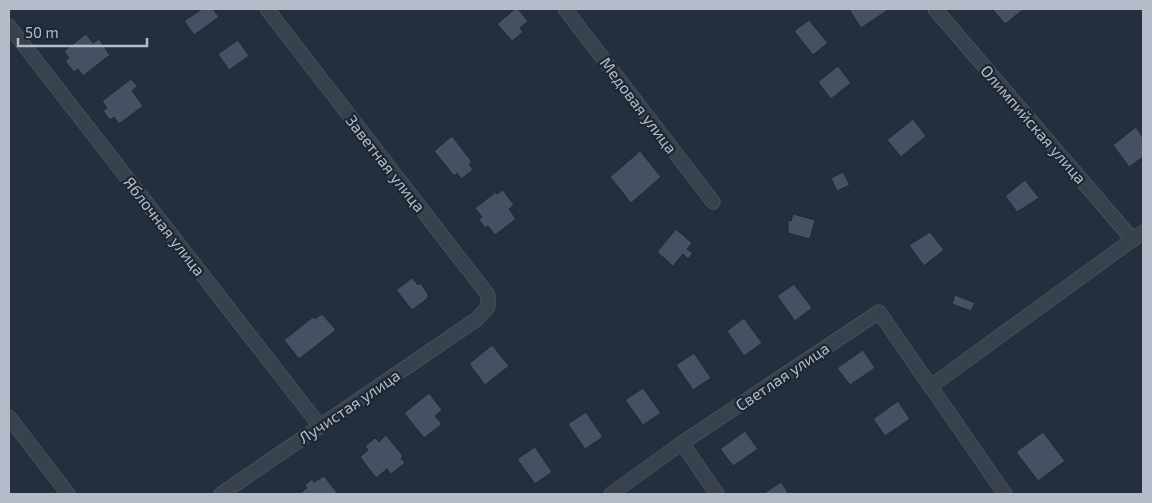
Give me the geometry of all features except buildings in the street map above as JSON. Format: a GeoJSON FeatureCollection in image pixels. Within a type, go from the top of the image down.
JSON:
{"type":"FeatureCollection","features":[{"type":"Feature","properties":{"kind":"street","name":"Заветная улица"},"geometry":{"type":"LineString","coordinates":[[267,9],[488,295],[488,307],[477,319]]}},
{"type":"Feature","properties":{"kind":"street","name":"Медовая улица"},"geometry":{"type":"LineString","coordinates":[[565,9],[713,202]]}},
{"type":"Feature","properties":{"kind":"street","name":"Олимпийская улица"},"geometry":{"type":"LineString","coordinates":[[935,9],[1138,236]]}},
{"type":"Feature","properties":{"kind":"street","name":"Яблочная улица"},"geometry":{"type":"LineString","coordinates":[[9,26],[320,426]]}},
{"type":"Feature","properties":{"kind":"street"},"geometry":{"type":"LineString","coordinates":[[1005,494],[931,386],[1138,236]]}},
{"type":"Feature","properties":{"kind":"street","name":"Светлая улица"},"geometry":{"type":"LineString","coordinates":[[611,494],[682,443],[879,312],[931,386]]}},
{"type":"Feature","properties":{"kind":"street","name":"Лучистая улица"},"geometry":{"type":"LineString","coordinates":[[221,494],[477,319]]}},
{"type":"Feature","properties":{"kind":"street"},"geometry":{"type":"LineString","coordinates":[[9,417],[68,494]]}},
{"type":"Feature","properties":{"kind":"street"},"geometry":{"type":"LineString","coordinates":[[682,443],[717,494]]}}]}
